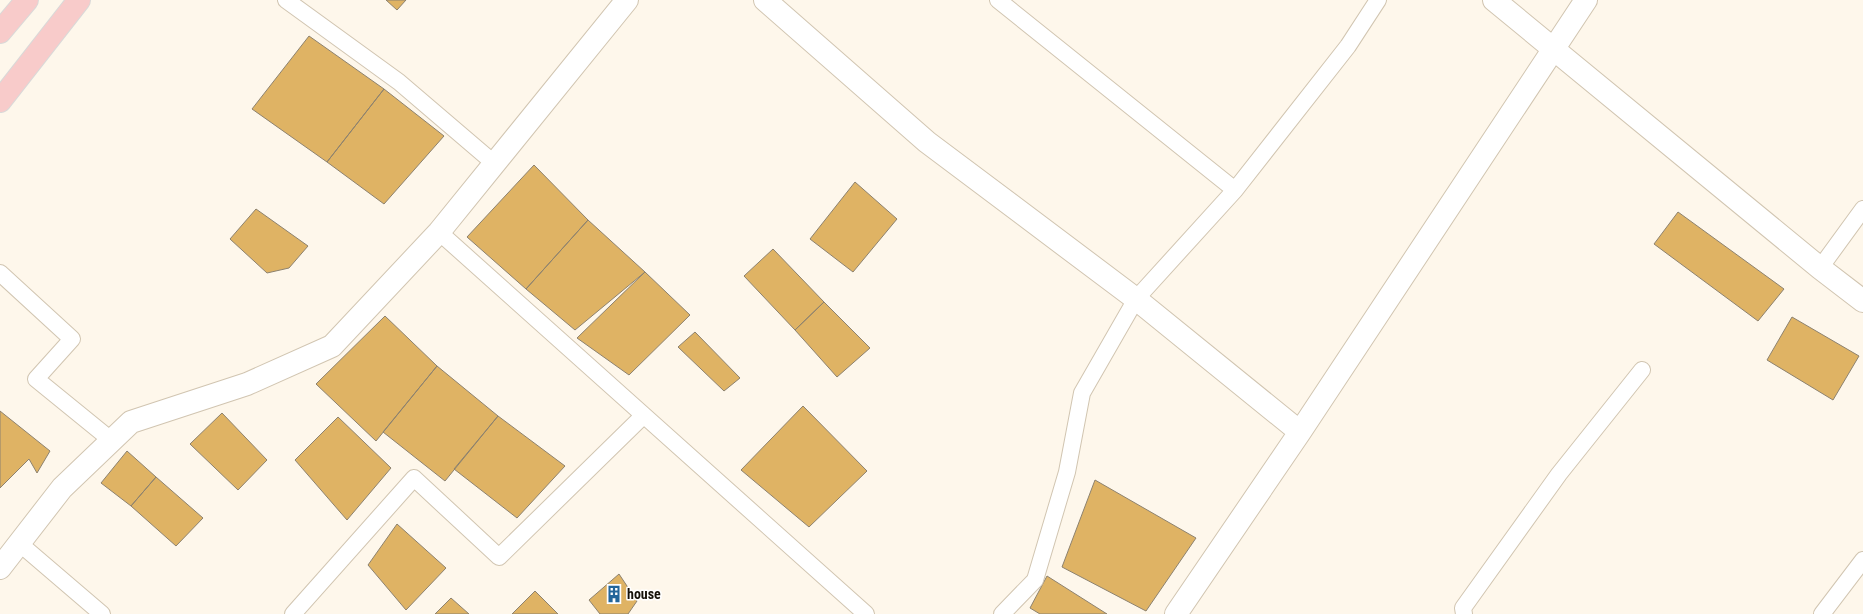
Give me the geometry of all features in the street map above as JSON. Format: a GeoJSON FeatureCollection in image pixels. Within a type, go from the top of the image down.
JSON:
{"type":"FeatureCollection","features":[{"type":"Feature","properties":{"kind":"main road"},"geometry":{"type":"LineString","coordinates":[[0,32],[27,0]]}},
{"type":"Feature","properties":{"kind":"main road"},"geometry":{"type":"LineString","coordinates":[[0,101],[79,0]]}},
{"type":"Feature","properties":{"kind":"street"},"geometry":{"type":"LineString","coordinates":[[0,568],[62,488],[131,422],[247,384],[332,346],[439,232],[627,0]]}},
{"type":"Feature","properties":{"kind":"street"},"geometry":{"type":"LineString","coordinates":[[765,0],[927,142],[1136,299],[1300,432]]}},
{"type":"Feature","properties":{"kind":"street"},"geometry":{"type":"LineString","coordinates":[[1494,0],[1820,268],[1863,301]]}},
{"type":"Feature","properties":{"kind":"street"},"geometry":{"type":"LineString","coordinates":[[1176,614],[1300,432],[1586,0]]}},
{"type":"Feature","properties":{"kind":"lane"},"geometry":{"type":"LineString","coordinates":[[286,0],[318,25],[399,82],[494,164]]}},
{"type":"Feature","properties":{"kind":"lane"},"geometry":{"type":"LineString","coordinates":[[998,0],[1235,190]]}},
{"type":"Feature","properties":{"kind":"lane"},"geometry":{"type":"LineString","coordinates":[[1002,614],[1035,580],[1067,472],[1082,393],[1136,299],[1235,190],[1348,46],[1378,0]]}},
{"type":"Feature","properties":{"kind":"lane"},"geometry":{"type":"LineString","coordinates":[[1820,268],[1863,209]]}},
{"type":"Feature","properties":{"kind":"lane"},"geometry":{"type":"LineString","coordinates":[[439,232],[866,614]]}},
{"type":"Feature","properties":{"kind":"lane"},"geometry":{"type":"LineString","coordinates":[[0,272],[72,339],[36,379],[112,440]]}},
{"type":"Feature","properties":{"kind":"lane"},"geometry":{"type":"LineString","coordinates":[[1464,614],[1463,608],[1554,481],[1642,370]]}},
{"type":"Feature","properties":{"kind":"lane"},"geometry":{"type":"LineString","coordinates":[[299,612],[414,478],[499,557],[644,416]]}},
{"type":"Feature","properties":{"kind":"lane"},"geometry":{"type":"LineString","coordinates":[[19,543],[102,614]]}},
{"type":"Feature","properties":{"kind":"lane"},"geometry":{"type":"LineString","coordinates":[[1822,614],[1863,560]]}},
{"type":"Feature","properties":{"kind":"building"},"geometry":{"type":"Polygon","coordinates":[[[386,0],[406,0],[397,10],[386,0]]]}},
{"type":"Feature","properties":{"kind":"building"},"geometry":{"type":"Polygon","coordinates":[[[309,36],[384,89],[327,162],[252,109],[309,36]]]}},
{"type":"Feature","properties":{"kind":"building"},"geometry":{"type":"Polygon","coordinates":[[[384,89],[444,136],[384,204],[327,162],[384,89]]]}},
{"type":"Feature","properties":{"kind":"building"},"geometry":{"type":"Polygon","coordinates":[[[534,165],[588,220],[526,289],[467,237],[534,165]]]}},
{"type":"Feature","properties":{"kind":"building"},"geometry":{"type":"Polygon","coordinates":[[[855,182],[897,219],[853,272],[810,239],[855,182]]]}},
{"type":"Feature","properties":{"kind":"building"},"geometry":{"type":"Polygon","coordinates":[[[256,209],[308,246],[289,268],[267,273],[230,239],[256,209]]]}},
{"type":"Feature","properties":{"kind":"building"},"geometry":{"type":"Polygon","coordinates":[[[1678,212],[1784,289],[1758,321],[1654,244],[1678,212]]]}},
{"type":"Feature","properties":{"kind":"building"},"geometry":{"type":"Polygon","coordinates":[[[588,220],[645,272],[575,330],[526,289],[588,220]]]}},
{"type":"Feature","properties":{"kind":"building"},"geometry":{"type":"Polygon","coordinates":[[[773,249],[824,302],[795,330],[744,276],[773,249]]]}},
{"type":"Feature","properties":{"kind":"building"},"geometry":{"type":"Polygon","coordinates":[[[645,272],[690,315],[629,375],[577,338],[645,272]]]}},
{"type":"Feature","properties":{"kind":"building"},"geometry":{"type":"Polygon","coordinates":[[[824,302],[870,348],[837,377],[795,330],[824,302]]]}},
{"type":"Feature","properties":{"kind":"building"},"geometry":{"type":"Polygon","coordinates":[[[385,316],[437,366],[376,441],[316,384],[385,316]]]}},
{"type":"Feature","properties":{"kind":"building"},"geometry":{"type":"Polygon","coordinates":[[[1792,317],[1859,356],[1833,400],[1767,360],[1792,317]]]}},
{"type":"Feature","properties":{"kind":"building"},"geometry":{"type":"Polygon","coordinates":[[[695,332],[740,378],[724,391],[678,347],[695,332]]]}},
{"type":"Feature","properties":{"kind":"building"},"geometry":{"type":"Polygon","coordinates":[[[437,366],[498,416],[445,481],[383,432],[437,366]]]}},
{"type":"Feature","properties":{"kind":"building"},"geometry":{"type":"Polygon","coordinates":[[[803,406],[867,471],[809,527],[741,470],[803,406]]]}},
{"type":"Feature","properties":{"kind":"building"},"geometry":{"type":"Polygon","coordinates":[[[0,411],[50,451],[37,473],[29,459],[0,488],[0,411]]]}},
{"type":"Feature","properties":{"kind":"building"},"geometry":{"type":"Polygon","coordinates":[[[222,413],[267,460],[238,490],[190,444],[222,413]]]}},
{"type":"Feature","properties":{"kind":"building"},"geometry":{"type":"Polygon","coordinates":[[[498,416],[565,466],[517,518],[454,469],[498,416]]]}},
{"type":"Feature","properties":{"kind":"building"},"geometry":{"type":"Polygon","coordinates":[[[338,417],[391,468],[347,520],[295,460],[338,417]]]}},
{"type":"Feature","properties":{"kind":"building"},"geometry":{"type":"Polygon","coordinates":[[[127,451],[156,477],[131,506],[101,483],[127,451]]]}},
{"type":"Feature","properties":{"kind":"building"},"geometry":{"type":"Polygon","coordinates":[[[156,477],[203,518],[176,546],[131,506],[156,477]]]}},
{"type":"Feature","properties":{"kind":"building"},"geometry":{"type":"Polygon","coordinates":[[[1095,480],[1196,538],[1146,611],[1062,567],[1095,480]]]}},
{"type":"Feature","properties":{"kind":"building"},"geometry":{"type":"Polygon","coordinates":[[[397,524],[446,568],[406,610],[368,565],[397,524]]]}},
{"type":"Feature","properties":{"kind":"building","name":"house"},"geometry":{"type":"Polygon","coordinates":[[[619,574],[637,601],[628,614],[600,614],[589,600],[619,574]]]}},
{"type":"Feature","properties":{"kind":"building"},"geometry":{"type":"Polygon","coordinates":[[[1047,576],[1107,614],[1040,614],[1030,608],[1047,576]]]}},
{"type":"Feature","properties":{"kind":"building"},"geometry":{"type":"Polygon","coordinates":[[[535,591],[558,614],[512,614],[535,591]]]}},
{"type":"Feature","properties":{"kind":"building"},"geometry":{"type":"Polygon","coordinates":[[[451,598],[469,614],[435,614],[451,598]]]}},
{"type":"Feature","properties":{"kind":"place","name":"house"},"geometry":{"type":"Point","coordinates":[614,594]}}]}
